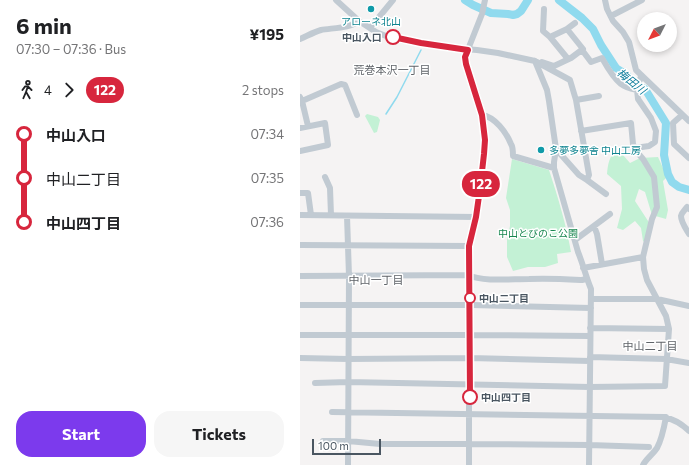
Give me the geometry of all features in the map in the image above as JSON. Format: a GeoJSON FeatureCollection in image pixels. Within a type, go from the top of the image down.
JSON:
{"type":"FeatureCollection","features":[{"type":"Feature","properties":{"kind":"street"},"geometry":{"type":"LineString","coordinates":[[336,0],[359,21],[370,28],[386,36],[400,40],[498,53],[544,62],[554,66],[582,50]]}},
{"type":"Feature","properties":{"kind":"street"},"geometry":{"type":"LineString","coordinates":[[370,28],[393,0]]}},
{"type":"Feature","properties":{"kind":"street"},"geometry":{"type":"LineString","coordinates":[[605,0],[607,10],[629,42],[636,70],[640,79],[689,121]]}},
{"type":"Feature","properties":{"kind":"street"},"geometry":{"type":"LineString","coordinates":[[611,16],[642,0]]}},
{"type":"Feature","properties":{"kind":"street"},"geometry":{"type":"LineString","coordinates":[[469,465],[469,246],[476,217],[485,140],[482,115],[465,57],[485,3]]}},
{"type":"Feature","properties":{"kind":"street"},"geometry":{"type":"LineString","coordinates":[[544,9],[543,31],[550,37],[568,59]]}},
{"type":"Feature","properties":{"kind":"street"},"geometry":{"type":"LineString","coordinates":[[300,39],[320,30],[351,25],[358,23],[359,21]]}},
{"type":"Feature","properties":{"kind":"street"},"geometry":{"type":"LineString","coordinates":[[550,37],[567,29],[575,23]]}},
{"type":"Feature","properties":{"kind":"street"},"geometry":{"type":"LineString","coordinates":[[567,29],[591,62],[602,58],[621,84],[627,88],[637,90]]}},
{"type":"Feature","properties":{"kind":"street"},"geometry":{"type":"LineString","coordinates":[[535,61],[570,80],[576,100],[588,174],[587,180]]}},
{"type":"Feature","properties":{"kind":"street"},"geometry":{"type":"LineString","coordinates":[[535,61],[546,90],[556,149],[554,168],[586,279],[591,289],[589,465]]}},
{"type":"Feature","properties":{"kind":"street"},"geometry":{"type":"LineString","coordinates":[[636,148],[649,146],[655,142],[656,131],[651,118],[638,99],[637,90],[640,79]]}},
{"type":"Feature","properties":{"kind":"street"},"geometry":{"type":"LineString","coordinates":[[308,126],[301,99],[341,84],[345,85],[358,115]]}},
{"type":"Feature","properties":{"kind":"street"},"geometry":{"type":"LineString","coordinates":[[576,100],[599,96]]}},
{"type":"Feature","properties":{"kind":"street"},"geometry":{"type":"LineString","coordinates":[[482,115],[488,116],[501,128],[512,145],[513,156],[554,168]]}},
{"type":"Feature","properties":{"kind":"street"},"geometry":{"type":"LineString","coordinates":[[682,115],[673,123],[674,144],[689,158]]}},
{"type":"Feature","properties":{"kind":"street"},"geometry":{"type":"LineString","coordinates":[[300,128],[325,122],[328,145],[300,151]]}},
{"type":"Feature","properties":{"kind":"street"},"geometry":{"type":"LineString","coordinates":[[315,383],[348,382],[590,387],[664,386],[669,329],[666,316],[647,280],[643,257],[652,219],[657,207],[654,177],[643,159],[636,151],[633,144],[631,123],[581,131]]}},
{"type":"Feature","properties":{"kind":"street"},"geometry":{"type":"LineString","coordinates":[[556,149],[579,175],[606,194]]}},
{"type":"Feature","properties":{"kind":"street"},"geometry":{"type":"LineString","coordinates":[[325,177],[330,188],[331,215]]}},
{"type":"Feature","properties":{"kind":"street"},"geometry":{"type":"LineString","coordinates":[[300,193],[308,193],[311,215]]}},
{"type":"Feature","properties":{"kind":"street"},"geometry":{"type":"LineString","coordinates":[[689,209],[687,207],[682,212],[681,217],[685,229],[689,234]]}},
{"type":"Feature","properties":{"kind":"street"},"geometry":{"type":"LineString","coordinates":[[575,240],[610,214]]}},
{"type":"Feature","properties":{"kind":"street"},"geometry":{"type":"LineString","coordinates":[[300,215],[476,217]]}},
{"type":"Feature","properties":{"kind":"street"},"geometry":{"type":"LineString","coordinates":[[348,216],[348,465]]}},
{"type":"Feature","properties":{"kind":"street"},"geometry":{"type":"LineString","coordinates":[[594,226],[597,234],[602,264]]}},
{"type":"Feature","properties":{"kind":"street"},"geometry":{"type":"LineString","coordinates":[[300,245],[469,246]]}},
{"type":"Feature","properties":{"kind":"street"},"geometry":{"type":"LineString","coordinates":[[583,268],[643,257]]}},
{"type":"Feature","properties":{"kind":"street"},"geometry":{"type":"LineString","coordinates":[[300,276],[467,275],[474,278],[498,279],[586,279]]}},
{"type":"Feature","properties":{"kind":"street"},"geometry":{"type":"LineString","coordinates":[[591,299],[657,298],[689,306]]}},
{"type":"Feature","properties":{"kind":"street"},"geometry":{"type":"LineString","coordinates":[[300,305],[470,305],[591,308]]}},
{"type":"Feature","properties":{"kind":"street"},"geometry":{"type":"LineString","coordinates":[[590,328],[669,329]]}},
{"type":"Feature","properties":{"kind":"street"},"geometry":{"type":"LineString","coordinates":[[300,335],[590,336]]}},
{"type":"Feature","properties":{"kind":"street"},"geometry":{"type":"LineString","coordinates":[[300,358],[666,359],[689,363]]}},
{"type":"Feature","properties":{"kind":"street"},"geometry":{"type":"LineString","coordinates":[[332,412],[666,417],[689,430]]}},
{"type":"Feature","properties":{"kind":"street"},"geometry":{"type":"LineString","coordinates":[[643,465],[645,460],[657,449],[666,417]]}},
{"type":"Feature","properties":{"kind":"street"},"geometry":{"type":"LineString","coordinates":[[323,441],[348,441],[380,444],[589,445],[649,447]]}},
{"type":"Feature","properties":{"kind":"green space"},"geometry":{"type":"Polygon","coordinates":[[[367,114],[378,117],[380,120],[377,132],[374,133],[365,116],[367,114]]]}},
{"type":"Feature","properties":{"kind":"green space"},"geometry":{"type":"Polygon","coordinates":[[[615,150],[623,155],[630,163],[640,158],[658,157],[667,177],[663,181],[668,210],[666,219],[652,215],[645,192],[639,189],[635,201],[650,224],[646,243],[643,241],[641,228],[635,221],[623,230],[617,228],[622,209],[621,186],[607,174],[609,161],[615,150]]]}},
{"type":"Feature","properties":{"kind":"green space","name":"中山とびのこ公園"},"geometry":{"type":"Polygon","coordinates":[[[512,159],[549,170],[562,211],[571,252],[557,254],[558,263],[545,267],[528,267],[513,271],[507,257],[510,210],[506,198],[512,159]]]}},
{"type":"Feature","properties":{"kind":"waterway","name":"梅田川"},"geometry":{"type":"LineString","coordinates":[[465,0],[491,13],[513,15],[521,11],[528,0]]}},
{"type":"Feature","properties":{"kind":"waterway","name":"梅田川"},"geometry":{"type":"LineString","coordinates":[[559,0],[582,18],[593,29],[601,45],[616,68],[627,75],[633,84],[645,89],[666,123],[664,155],[668,174],[672,182],[679,187],[689,190]]}},
{"type":"Feature","properties":{"kind":"waterway"},"geometry":{"type":"LineString","coordinates":[[386,114],[397,97],[421,50]]}},
{"type":"Feature","properties":{"kind":"bus line","name":"122"},"geometry":{"type":"LineString","coordinates":[[393,37],[400,40],[468,50],[465,57],[466,64],[482,115],[485,140],[484,154],[476,217],[469,246],[470,397]]}},
{"type":"Feature","properties":{"kind":"place","name":"アローネ北山"},"geometry":{"type":"Point","coordinates":[371,9]}},
{"type":"Feature","properties":{"kind":"place","name":"中山入口"},"geometry":{"type":"Point","coordinates":[393,37]}},
{"type":"Feature","properties":{"kind":"place","name":"多夢多夢舎 中山工房"},"geometry":{"type":"Point","coordinates":[541,150]}},
{"type":"Feature","properties":{"kind":"place","name":"中山二丁目"},"geometry":{"type":"Point","coordinates":[470,298]}},
{"type":"Feature","properties":{"kind":"place","name":"中山四丁目"},"geometry":{"type":"Point","coordinates":[470,397]}},
{"type":"Feature","properties":{"kind":"district","name":"荒巻本沢一丁目"},"geometry":{"type":"Point","coordinates":[392,69]}},
{"type":"Feature","properties":{"kind":"district","name":"中山一丁目"},"geometry":{"type":"Point","coordinates":[376,279]}},
{"type":"Feature","properties":{"kind":"district","name":"中山二丁目"},"geometry":{"type":"Point","coordinates":[650,345]}}]}
